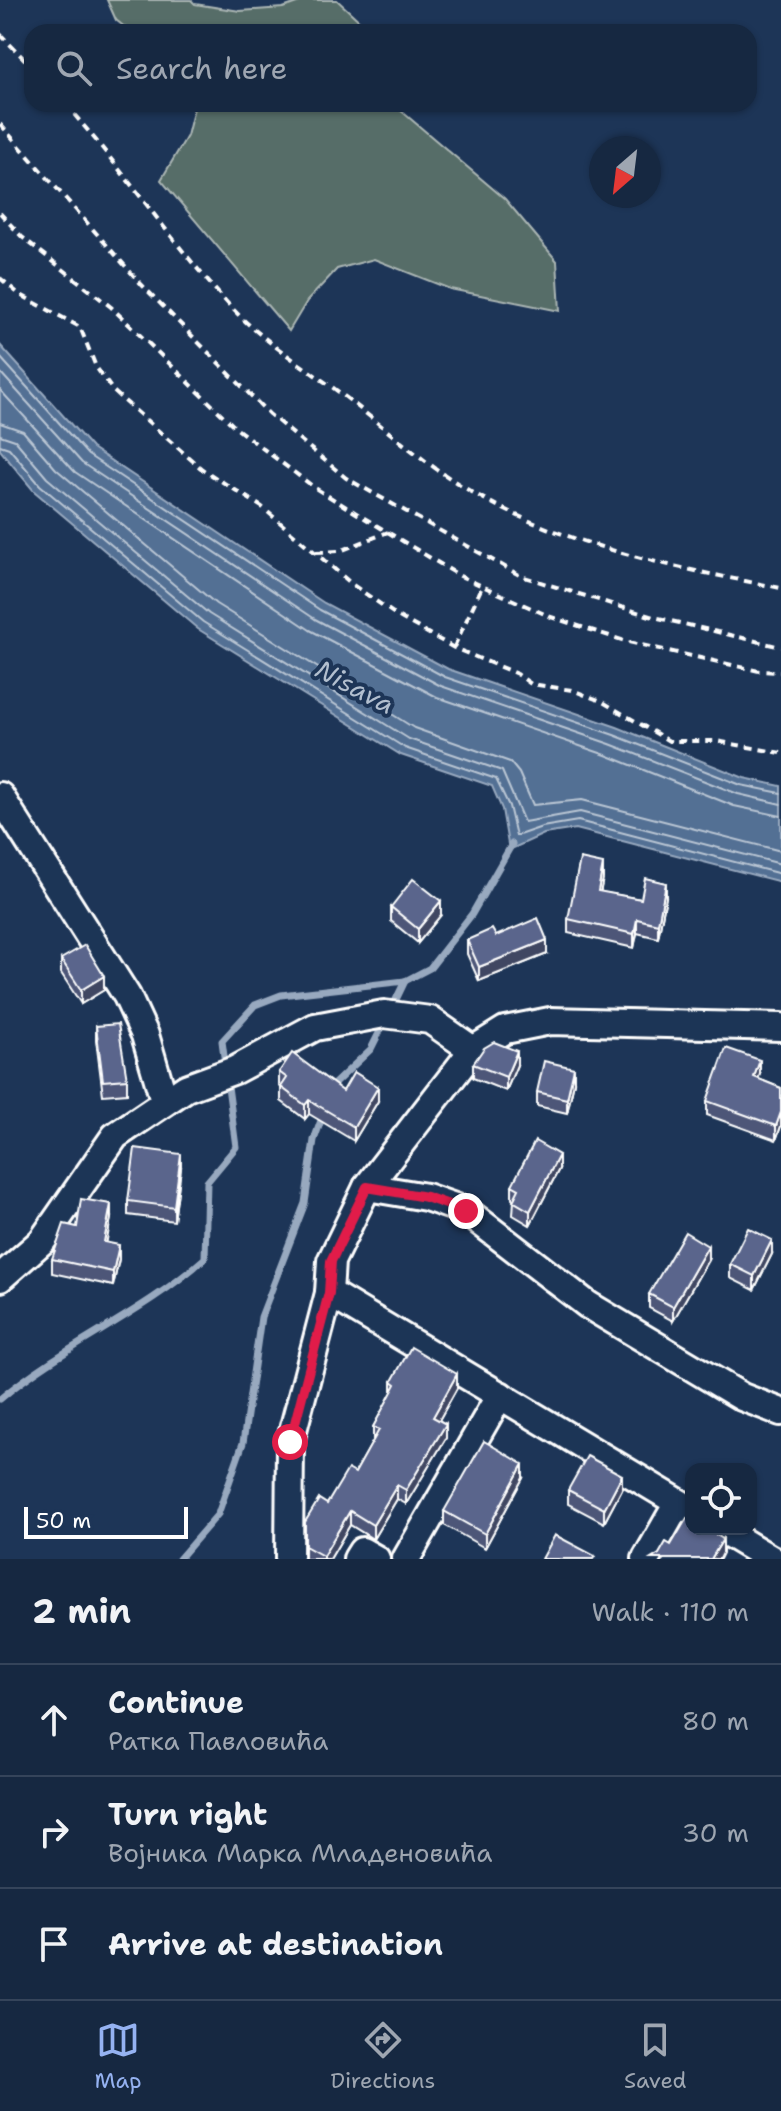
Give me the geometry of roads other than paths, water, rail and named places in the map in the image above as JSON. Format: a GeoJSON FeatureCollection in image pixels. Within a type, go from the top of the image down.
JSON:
{"type":"FeatureCollection","features":[{"type":"Feature","properties":{"kind":"street"},"geometry":{"type":"LineString","coordinates":[[0,796],[127,996],[145,1035],[164,1100]]}},
{"type":"Feature","properties":{"kind":"street"},"geometry":{"type":"LineString","coordinates":[[0,1278],[42,1241],[115,1136],[164,1100],[229,1073],[315,1027],[388,1014],[430,1020],[473,1050]]}},
{"type":"Feature","properties":{"kind":"street"},"geometry":{"type":"LineString","coordinates":[[289,1559],[290,1442],[329,1293],[331,1261],[367,1187],[473,1050],[505,1030],[550,1021],[781,1027]]}},
{"type":"Feature","properties":{"kind":"street"},"geometry":{"type":"LineString","coordinates":[[367,1187],[426,1197],[466,1211],[588,1305],[742,1397],[781,1412]]}},
{"type":"Feature","properties":{"kind":"street"},"geometry":{"type":"LineString","coordinates":[[329,1293],[685,1507],[646,1559]]}},
{"type":"Feature","properties":{"kind":"street"},"geometry":{"type":"LineString","coordinates":[[406,1559],[500,1395]]}},
{"type":"Feature","properties":{"kind":"street"},"geometry":{"type":"LineString","coordinates":[[731,1535],[771,1559]]}},
{"type":"Feature","properties":{"kind":"street"},"geometry":{"type":"LineString","coordinates":[[357,1559],[362,1551],[376,1559]]}},
{"type":"Feature","properties":{"kind":"water","name":"Nisava"},"geometry":{"type":"Polygon","coordinates":[[[0,345],[92,448],[324,603],[448,669],[617,727],[744,778],[781,786],[781,882],[576,829],[544,834],[509,850],[502,809],[492,786],[401,755],[198,629],[34,491],[0,450],[0,345]]]}},
{"type":"Feature","properties":{"kind":"waterway"},"geometry":{"type":"LineString","coordinates":[[0,1399],[50,1362],[156,1296],[205,1258],[207,1182],[236,1147],[222,1041],[255,1005],[281,995],[405,981],[430,968],[472,914],[512,844]]}},
{"type":"Feature","properties":{"kind":"waterway"},"geometry":{"type":"LineString","coordinates":[[391,1010],[405,981]]}},
{"type":"Feature","properties":{"kind":"waterway"},"geometry":{"type":"LineString","coordinates":[[331,1093],[334,1084],[371,1049],[385,1021]]}},
{"type":"Feature","properties":{"kind":"waterway"},"geometry":{"type":"LineString","coordinates":[[179,1559],[218,1514],[243,1443],[261,1317],[305,1203],[314,1140],[324,1112]]}}]}
